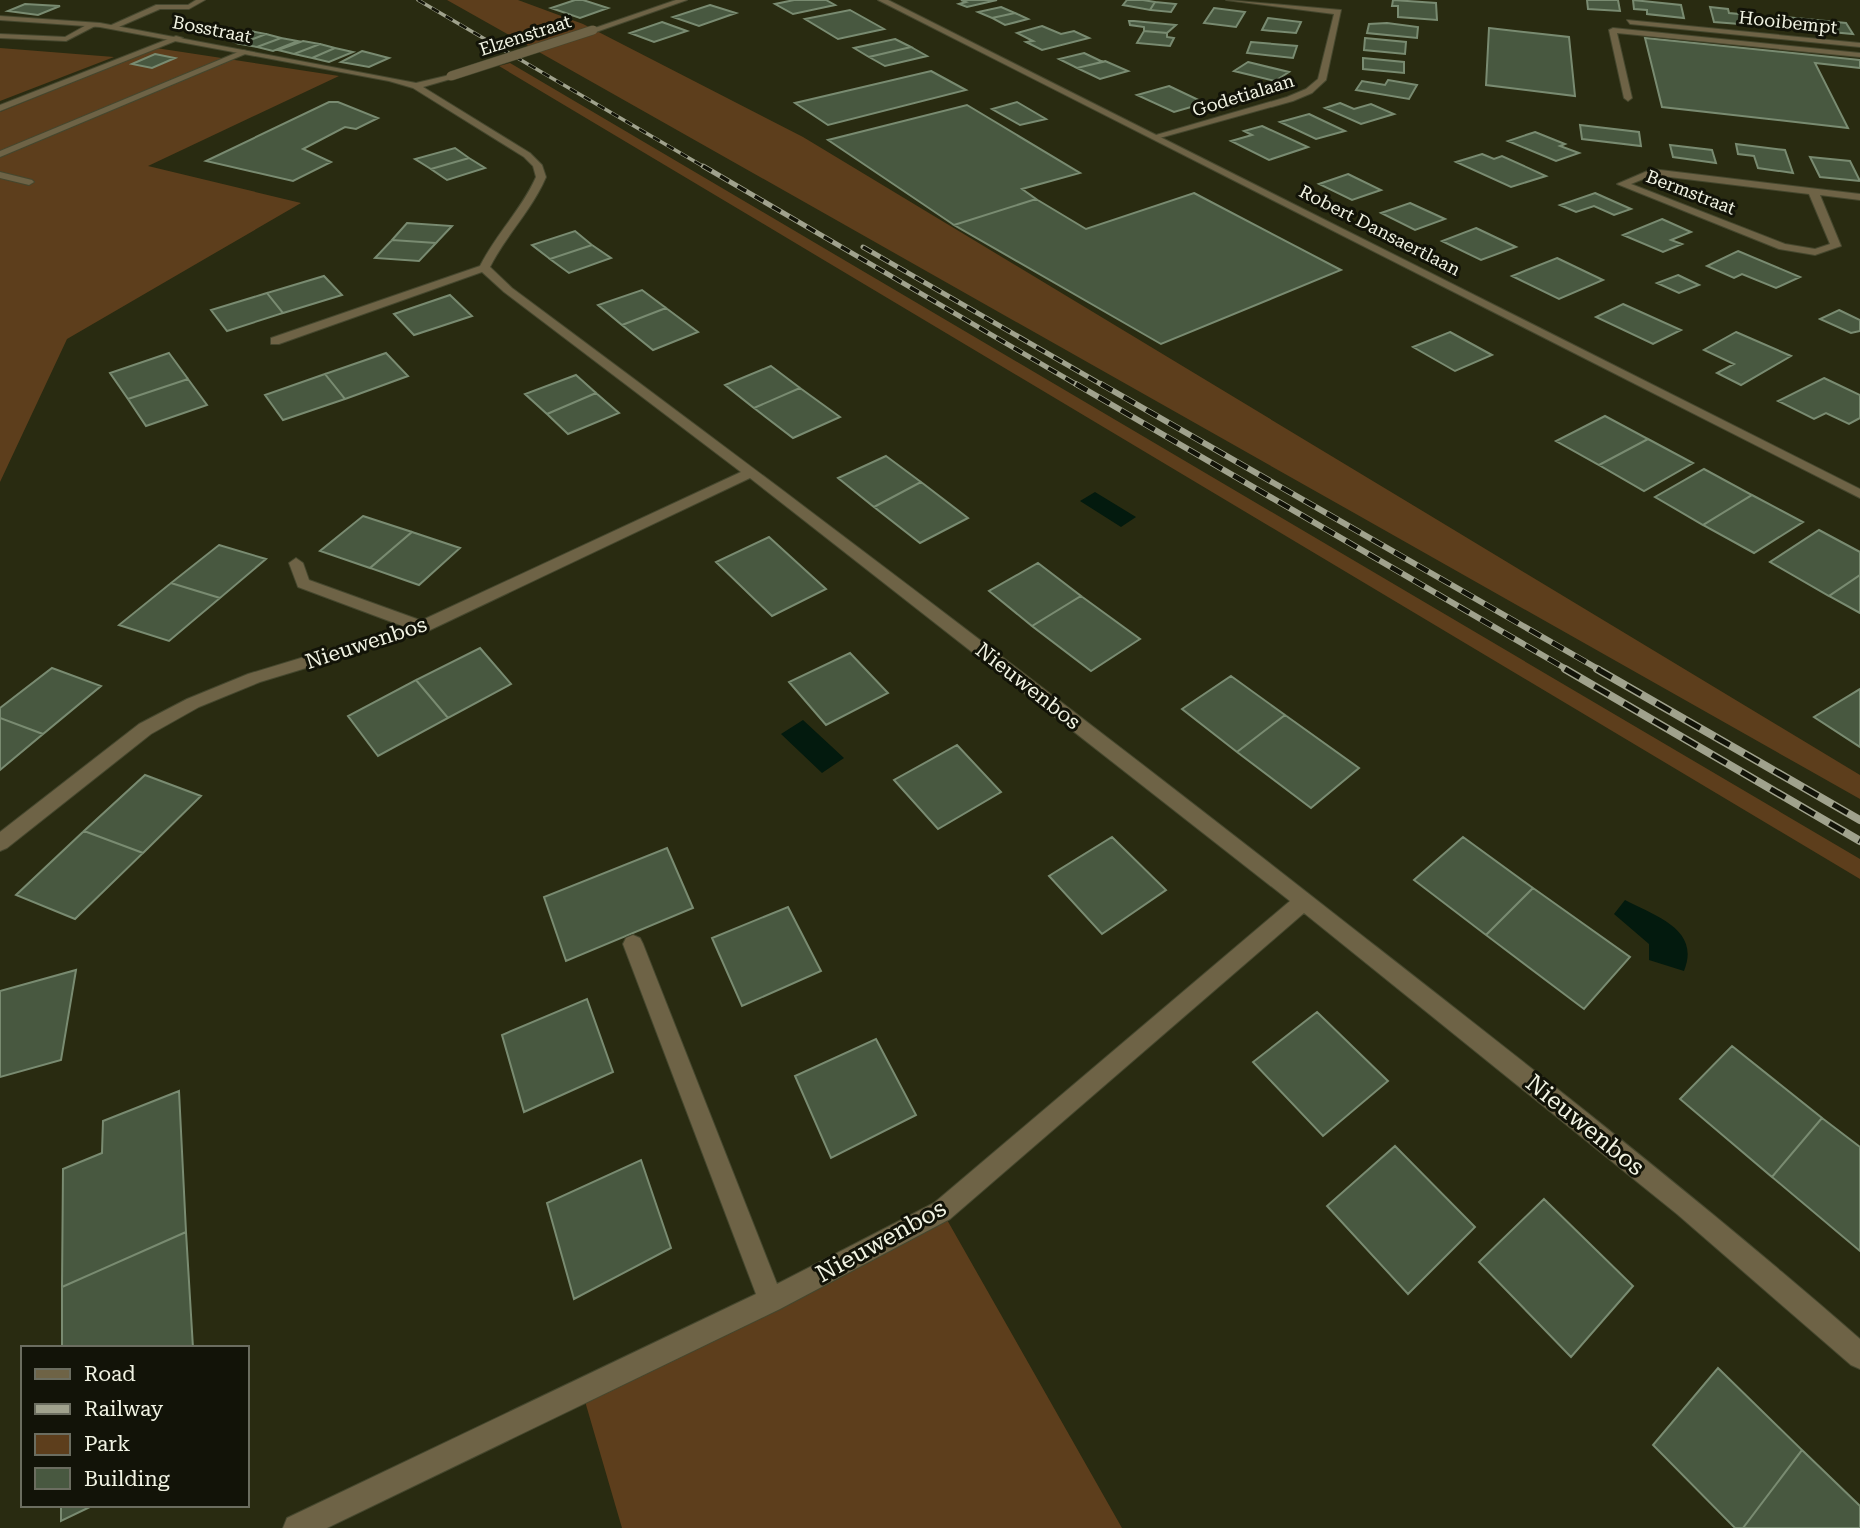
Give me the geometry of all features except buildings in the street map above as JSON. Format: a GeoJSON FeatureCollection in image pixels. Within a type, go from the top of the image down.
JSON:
{"type":"FeatureCollection","features":[{"type":"Feature","properties":{"kind":"street"},"geometry":{"type":"LineString","coordinates":[[111,27],[159,7],[189,7],[201,0]]}},
{"type":"Feature","properties":{"kind":"street","name":"Elzenstraat"},"geometry":{"type":"LineString","coordinates":[[416,86],[683,0]]}},
{"type":"Feature","properties":{"kind":"street","name":"Robert Dansaertlaan"},"geometry":{"type":"LineString","coordinates":[[882,0],[1159,137],[1860,494]]}},
{"type":"Feature","properties":{"kind":"street","name":"Godetialaan"},"geometry":{"type":"LineString","coordinates":[[1159,137],[1290,99],[1309,91],[1322,80],[1338,12],[1230,0]]}},
{"type":"Feature","properties":{"kind":"street","name":"Bosstraat"},"geometry":{"type":"LineString","coordinates":[[0,18],[111,27],[179,38],[416,86]]}},
{"type":"Feature","properties":{"kind":"street","name":"Hooibempt"},"geometry":{"type":"LineString","coordinates":[[1630,22],[1860,45]]}},
{"type":"Feature","properties":{"kind":"street"},"geometry":{"type":"LineString","coordinates":[[0,36],[66,39],[93,25]]}},
{"type":"Feature","properties":{"kind":"street"},"geometry":{"type":"LineString","coordinates":[[1628,98],[1613,30],[1860,55]]}},
{"type":"Feature","properties":{"kind":"street"},"geometry":{"type":"LineString","coordinates":[[0,107],[179,38]]}},
{"type":"Feature","properties":{"kind":"street"},"geometry":{"type":"LineString","coordinates":[[0,154],[246,51]]}},
{"type":"Feature","properties":{"kind":"street"},"geometry":{"type":"LineString","coordinates":[[275,341],[484,268],[497,242],[534,192],[541,177],[537,165],[527,155],[416,86]]}},
{"type":"Feature","properties":{"kind":"street","name":"Bermstraat"},"geometry":{"type":"LineString","coordinates":[[1813,191],[1836,246],[1815,252],[1783,247],[1622,184],[1652,172],[1813,191],[1860,197]]}},
{"type":"Feature","properties":{"kind":"street"},"geometry":{"type":"LineString","coordinates":[[0,175],[29,182]]}},
{"type":"Feature","properties":{"kind":"street","name":"Nieuwenbos"},"geometry":{"type":"LineString","coordinates":[[484,268],[508,290],[752,472],[1304,901],[1755,1261],[1860,1356]]}},
{"type":"Feature","properties":{"kind":"street","name":"Nieuwenbos"},"geometry":{"type":"LineString","coordinates":[[0,843],[145,729],[193,703],[254,678],[422,627],[752,472]]}},
{"type":"Feature","properties":{"kind":"street"},"geometry":{"type":"LineString","coordinates":[[296,563],[303,583],[422,627]]}},
{"type":"Feature","properties":{"kind":"street","name":"Nieuwenbos"},"geometry":{"type":"LineString","coordinates":[[297,1528],[771,1300],[942,1212],[1304,901]]}},
{"type":"Feature","properties":{"kind":"street"},"geometry":{"type":"LineString","coordinates":[[633,944],[771,1300]]}},
{"type":"Feature","properties":{"kind":"green space"},"geometry":{"type":"Polygon","coordinates":[[[447,0],[518,0],[583,24],[803,137],[1860,775],[1860,799],[447,0]]]}},
{"type":"Feature","properties":{"kind":"green space"},"geometry":{"type":"Polygon","coordinates":[[[0,48],[114,57],[0,101],[0,48]]]}},
{"type":"Feature","properties":{"kind":"green space"},"geometry":{"type":"Polygon","coordinates":[[[156,48],[339,76],[148,166],[301,203],[67,339],[0,482],[0,112],[156,48]]]}},
{"type":"Feature","properties":{"kind":"green space"},"geometry":{"type":"Polygon","coordinates":[[[510,63],[1860,859],[1860,879],[499,66],[510,63]]]}},
{"type":"Feature","properties":{"kind":"green space"},"geometry":{"type":"Polygon","coordinates":[[[942,1211],[1122,1528],[622,1528],[582,1391],[942,1211]]]}},
{"type":"Feature","properties":{"kind":"shaded area"},"geometry":{"type":"Polygon","coordinates":[[[1095,492],[1136,517],[1121,527],[1080,501],[1095,492]]]}},
{"type":"Feature","properties":{"kind":"shaded area"},"geometry":{"type":"Polygon","coordinates":[[[803,720],[844,758],[822,773],[781,734],[803,720]]]}},
{"type":"Feature","properties":{"kind":"shaded area"},"geometry":{"type":"Polygon","coordinates":[[[1625,900],[1661,918],[1681,934],[1688,957],[1684,971],[1649,960],[1649,944],[1614,914],[1625,900]]]}},
{"type":"Feature","properties":{"kind":"railway"},"geometry":{"type":"LineString","coordinates":[[418,0],[706,168]]}},
{"type":"Feature","properties":{"kind":"railway"},"geometry":{"type":"LineString","coordinates":[[703,166],[1079,386]]}},
{"type":"Feature","properties":{"kind":"railway"},"geometry":{"type":"LineString","coordinates":[[863,247],[1104,386]]}},
{"type":"Feature","properties":{"kind":"railway"},"geometry":{"type":"LineString","coordinates":[[1076,384],[1568,670]]}},
{"type":"Feature","properties":{"kind":"railway"},"geometry":{"type":"LineString","coordinates":[[1101,384],[1600,670]]}},
{"type":"Feature","properties":{"kind":"railway"},"geometry":{"type":"LineString","coordinates":[[1565,669],[1860,841]]}},
{"type":"Feature","properties":{"kind":"railway"},"geometry":{"type":"LineString","coordinates":[[1597,669],[1860,820]]}}]}
